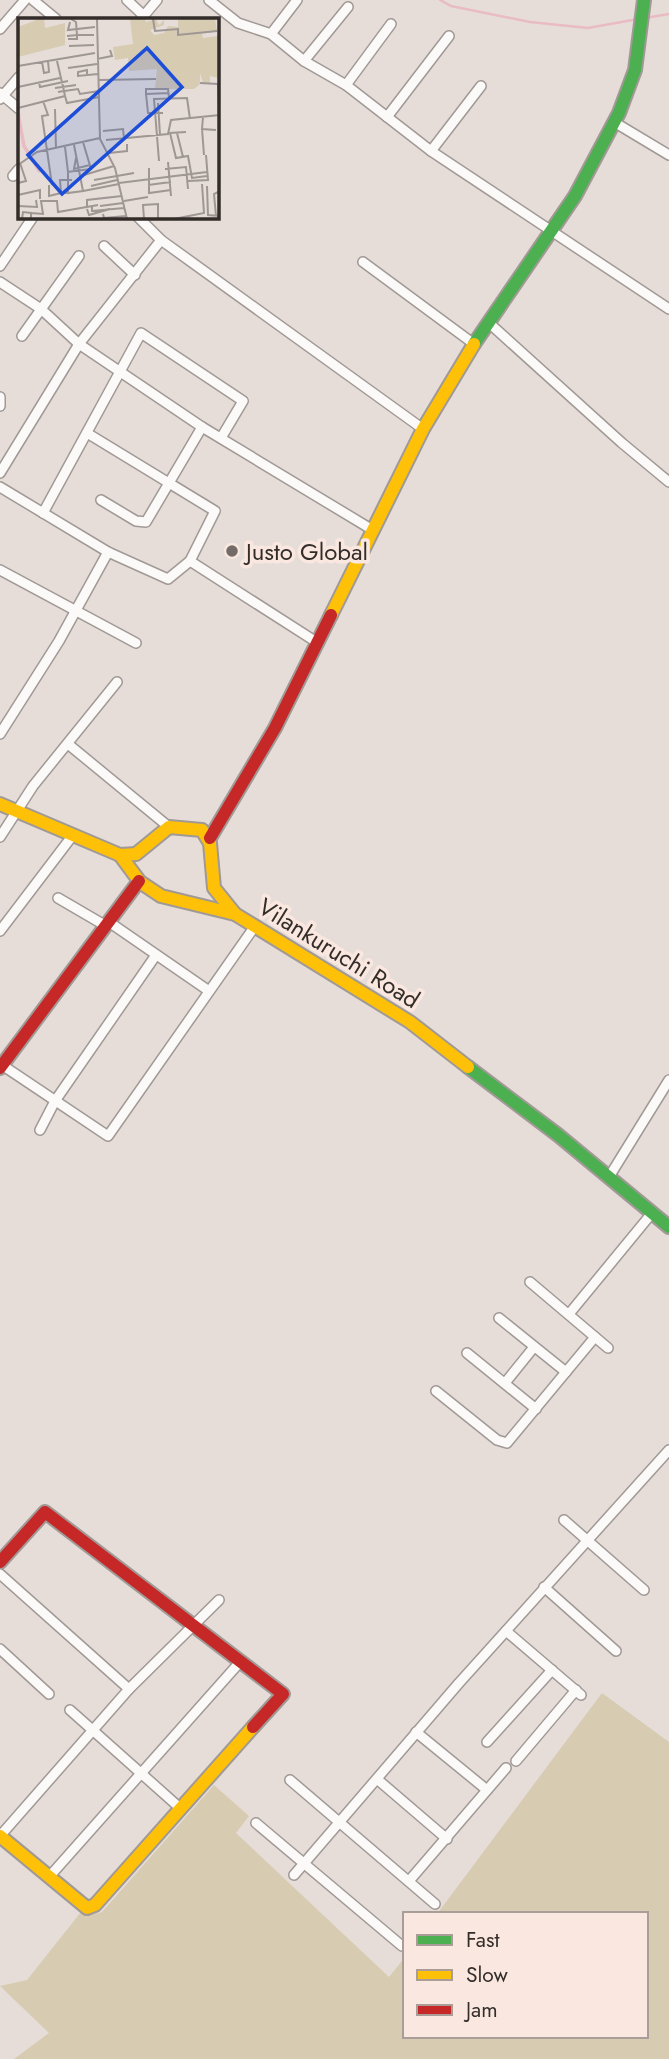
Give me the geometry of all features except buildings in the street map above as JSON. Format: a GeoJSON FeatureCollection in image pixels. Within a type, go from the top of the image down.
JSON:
{"type":"FeatureCollection","features":[{"type":"Feature","properties":{"kind":"street"},"geometry":{"type":"LineString","coordinates":[[0,29],[25,0]]}},
{"type":"Feature","properties":{"kind":"street"},"geometry":{"type":"LineString","coordinates":[[33,0],[55,18]]}},
{"type":"Feature","properties":{"kind":"street"},"geometry":{"type":"LineString","coordinates":[[127,0],[143,18],[157,0]]}},
{"type":"Feature","properties":{"kind":"street"},"geometry":{"type":"LineString","coordinates":[[209,0],[238,23],[271,34],[304,61],[346,85],[431,150],[669,309]]}},
{"type":"Feature","properties":{"kind":"street"},"geometry":{"type":"LineString","coordinates":[[271,34],[297,0]]}},
{"type":"Feature","properties":{"kind":"street"},"geometry":{"type":"LineString","coordinates":[[68,744],[169,827],[202,830],[210,838],[275,728],[371,529],[423,429],[488,322],[575,196],[614,122],[635,70],[644,0]]}},
{"type":"Feature","properties":{"kind":"street"},"geometry":{"type":"LineString","coordinates":[[304,61],[348,7]]}},
{"type":"Feature","properties":{"kind":"street"},"geometry":{"type":"LineString","coordinates":[[346,85],[391,24]]}},
{"type":"Feature","properties":{"kind":"street"},"geometry":{"type":"LineString","coordinates":[[387,117],[449,36]]}},
{"type":"Feature","properties":{"kind":"street"},"geometry":{"type":"LineString","coordinates":[[18,78],[1,95],[18,108]]}},
{"type":"Feature","properties":{"kind":"street"},"geometry":{"type":"LineString","coordinates":[[431,150],[481,86]]}},
{"type":"Feature","properties":{"kind":"street"},"geometry":{"type":"LineString","coordinates":[[614,122],[669,155]]}},
{"type":"Feature","properties":{"kind":"street"},"geometry":{"type":"LineString","coordinates":[[0,266],[32,219]]}},
{"type":"Feature","properties":{"kind":"street"},"geometry":{"type":"LineString","coordinates":[[140,219],[161,240],[423,429]]}},
{"type":"Feature","properties":{"kind":"street"},"geometry":{"type":"LineString","coordinates":[[0,473],[79,344],[161,240]]}},
{"type":"Feature","properties":{"kind":"street"},"geometry":{"type":"LineString","coordinates":[[104,246],[135,275]]}},
{"type":"Feature","properties":{"kind":"street"},"geometry":{"type":"LineString","coordinates":[[22,336],[79,256]]}},
{"type":"Feature","properties":{"kind":"street"},"geometry":{"type":"LineString","coordinates":[[363,262],[474,344]]}},
{"type":"Feature","properties":{"kind":"street"},"geometry":{"type":"LineString","coordinates":[[0,282],[41,309],[79,344],[202,428],[371,529]]}},
{"type":"Feature","properties":{"kind":"street"},"geometry":{"type":"LineString","coordinates":[[488,322],[669,482]]}},
{"type":"Feature","properties":{"kind":"street"},"geometry":{"type":"LineString","coordinates":[[43,513],[141,333],[243,401],[221,438]]}},
{"type":"Feature","properties":{"kind":"street"},"geometry":{"type":"LineString","coordinates":[[0,397],[0,406]]}},
{"type":"Feature","properties":{"kind":"street"},"geometry":{"type":"LineString","coordinates":[[101,500],[136,520],[145,522],[202,428]]}},
{"type":"Feature","properties":{"kind":"street"},"geometry":{"type":"LineString","coordinates":[[0,487],[108,552],[169,579],[190,561],[215,511],[87,433]]}},
{"type":"Feature","properties":{"kind":"street"},"geometry":{"type":"LineString","coordinates":[[0,734],[76,611],[108,552]]}},
{"type":"Feature","properties":{"kind":"street"},"geometry":{"type":"LineString","coordinates":[[190,561],[318,643]]}},
{"type":"Feature","properties":{"kind":"street"},"geometry":{"type":"LineString","coordinates":[[0,570],[136,643]]}},
{"type":"Feature","properties":{"kind":"street"},"geometry":{"type":"LineString","coordinates":[[0,837],[16,812],[117,682]]}},
{"type":"Feature","properties":{"kind":"street"},"geometry":{"type":"LineString","coordinates":[[0,804],[120,855],[135,854],[169,827]]}},
{"type":"Feature","properties":{"kind":"street"},"geometry":{"type":"LineString","coordinates":[[0,931],[73,835]]}},
{"type":"Feature","properties":{"kind":"street","name":"Vilankuruchi Road"},"geometry":{"type":"LineString","coordinates":[[210,838],[215,890],[235,914],[410,1022],[669,1227]]}},
{"type":"Feature","properties":{"kind":"street"},"geometry":{"type":"LineString","coordinates":[[120,855],[139,881],[156,892],[184,904],[235,914]]}},
{"type":"Feature","properties":{"kind":"street"},"geometry":{"type":"LineString","coordinates":[[139,881],[1,1067],[108,1136],[255,926]]}},
{"type":"Feature","properties":{"kind":"street"},"geometry":{"type":"LineString","coordinates":[[58,898],[107,924],[209,991]]}},
{"type":"Feature","properties":{"kind":"street"},"geometry":{"type":"LineString","coordinates":[[40,1130],[55,1101],[156,955]]}},
{"type":"Feature","properties":{"kind":"street"},"geometry":{"type":"LineString","coordinates":[[609,1177],[669,1080]]}},
{"type":"Feature","properties":{"kind":"street"},"geometry":{"type":"LineString","coordinates":[[569,1314],[652,1213]]}},
{"type":"Feature","properties":{"kind":"street"},"geometry":{"type":"LineString","coordinates":[[530,1282],[608,1348]]}},
{"type":"Feature","properties":{"kind":"street"},"geometry":{"type":"LineString","coordinates":[[499,1318],[566,1372]]}},
{"type":"Feature","properties":{"kind":"street"},"geometry":{"type":"LineString","coordinates":[[436,1391],[502,1444],[510,1440],[595,1336]]}},
{"type":"Feature","properties":{"kind":"street"},"geometry":{"type":"LineString","coordinates":[[505,1383],[534,1347]]}},
{"type":"Feature","properties":{"kind":"street"},"geometry":{"type":"LineString","coordinates":[[467,1353],[536,1409]]}},
{"type":"Feature","properties":{"kind":"street"},"geometry":{"type":"LineString","coordinates":[[294,1875],[416,1732],[669,1450]]}},
{"type":"Feature","properties":{"kind":"street"},"geometry":{"type":"LineString","coordinates":[[0,1562],[45,1512],[195,1625],[283,1695],[95,1905],[87,1908],[0,1836],[129,1689],[195,1625],[219,1600]]}},
{"type":"Feature","properties":{"kind":"street"},"geometry":{"type":"LineString","coordinates":[[564,1520],[644,1590]]}},
{"type":"Feature","properties":{"kind":"street"},"geometry":{"type":"LineString","coordinates":[[0,1574],[129,1689]]}},
{"type":"Feature","properties":{"kind":"street"},"geometry":{"type":"LineString","coordinates":[[544,1587],[616,1651]]}},
{"type":"Feature","properties":{"kind":"street"},"geometry":{"type":"LineString","coordinates":[[506,1631],[579,1693],[516,1761]]}},
{"type":"Feature","properties":{"kind":"street"},"geometry":{"type":"LineString","coordinates":[[0,1649],[49,1695]]}},
{"type":"Feature","properties":{"kind":"street"},"geometry":{"type":"LineString","coordinates":[[48,1877],[240,1662]]}},
{"type":"Feature","properties":{"kind":"street"},"geometry":{"type":"LineString","coordinates":[[487,1742],[552,1670]]}},
{"type":"Feature","properties":{"kind":"street"},"geometry":{"type":"LineString","coordinates":[[70,1710],[180,1808]]}},
{"type":"Feature","properties":{"kind":"street"},"geometry":{"type":"LineString","coordinates":[[416,1732],[487,1790]]}},
{"type":"Feature","properties":{"kind":"street"},"geometry":{"type":"LineString","coordinates":[[409,1881],[506,1768]]}},
{"type":"Feature","properties":{"kind":"street"},"geometry":{"type":"LineString","coordinates":[[377,1779],[446,1839]]}},
{"type":"Feature","properties":{"kind":"street"},"geometry":{"type":"LineString","coordinates":[[290,1780],[435,1904]]}},
{"type":"Feature","properties":{"kind":"street"},"geometry":{"type":"LineString","coordinates":[[256,1822],[402,1946]]}},
{"type":"Feature","properties":{"kind":"shaded area"},"geometry":{"type":"Polygon","coordinates":[[[602,1693],[669,1742],[669,2059],[14,2059],[49,2033],[0,1986],[27,1980],[81,1912],[90,1915],[102,1912],[214,1785],[249,1816],[236,1833],[389,1977],[403,1960],[403,2038],[648,2038],[648,1912],[438,1912],[602,1693]]]}},
{"type":"Feature","properties":{"kind":"waterway"},"geometry":{"type":"LineString","coordinates":[[440,0],[451,6],[530,22],[588,28],[638,19]]}},
{"type":"Feature","properties":{"kind":"waterway"},"geometry":{"type":"LineString","coordinates":[[645,18],[669,14]]}},
{"type":"Feature","properties":{"kind":"traffic: fast"},"geometry":{"type":"LineString","coordinates":[[474,344],[575,196],[619,113],[635,70],[644,0]]}},
{"type":"Feature","properties":{"kind":"traffic: fast"},"geometry":{"type":"LineString","coordinates":[[468,1067],[558,1135],[669,1227]]}},
{"type":"Feature","properties":{"kind":"traffic: slow"},"geometry":{"type":"LineString","coordinates":[[331,615],[423,429],[474,344]]}},
{"type":"Feature","properties":{"kind":"traffic: slow"},"geometry":{"type":"LineString","coordinates":[[0,804],[120,855],[136,854],[169,827],[202,830],[210,843],[214,888],[235,914],[410,1022],[468,1067]]}},
{"type":"Feature","properties":{"kind":"traffic: slow"},"geometry":{"type":"LineString","coordinates":[[120,855],[140,882],[161,896],[235,914]]}},
{"type":"Feature","properties":{"kind":"traffic: slow"},"geometry":{"type":"LineString","coordinates":[[0,1836],[87,1908],[95,1905],[253,1727]]}},
{"type":"Feature","properties":{"kind":"traffic: jam"},"geometry":{"type":"LineString","coordinates":[[210,838],[275,728],[331,615]]}},
{"type":"Feature","properties":{"kind":"traffic: jam"},"geometry":{"type":"LineString","coordinates":[[0,1068],[139,881]]}},
{"type":"Feature","properties":{"kind":"traffic: jam"},"geometry":{"type":"LineString","coordinates":[[0,1562],[45,1512],[283,1694],[253,1727]]}},
{"type":"Feature","properties":{"kind":"place","name":"Justo Global"},"geometry":{"type":"Point","coordinates":[232,551]}}]}
